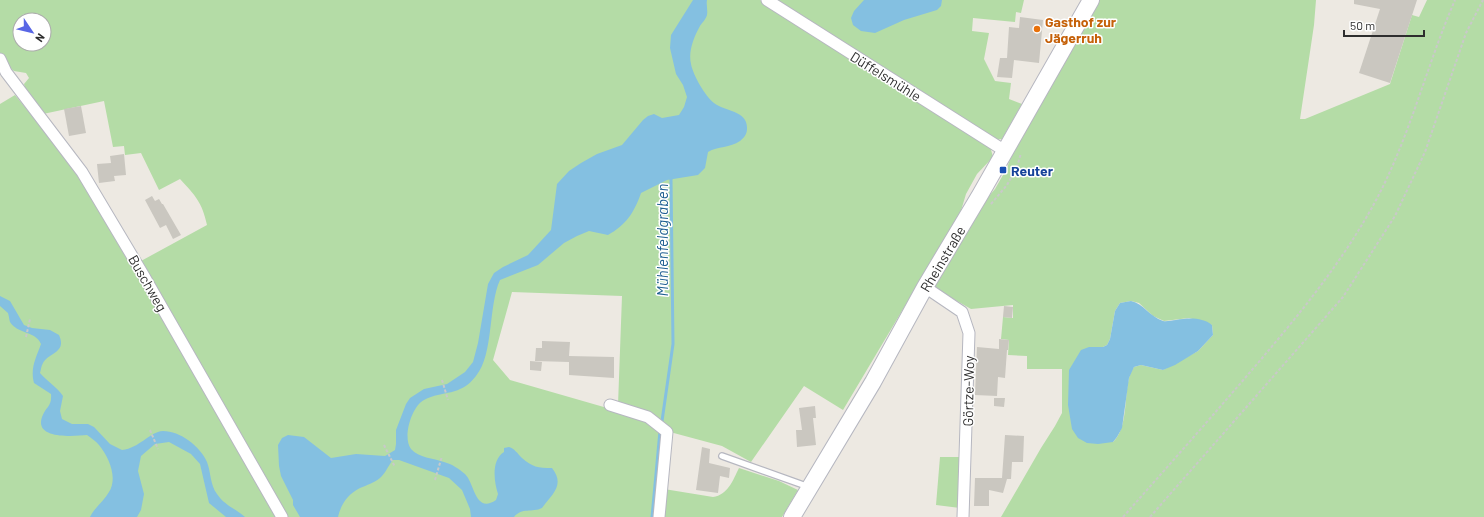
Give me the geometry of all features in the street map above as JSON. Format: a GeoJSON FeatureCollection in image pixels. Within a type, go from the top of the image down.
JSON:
{"type":"FeatureCollection","features":[{"type":"Feature","properties":{"kind":"main road","name":"Rheinstraße"},"geometry":{"type":"LineString","coordinates":[[792,517],[873,382],[925,287],[980,195],[1091,0]]}},
{"type":"Feature","properties":{"kind":"street","name":"Düffelsmühle"},"geometry":{"type":"LineString","coordinates":[[767,0],[1005,151]]}},
{"type":"Feature","properties":{"kind":"street","name":"Buschweg"},"geometry":{"type":"LineString","coordinates":[[0,59],[6,72],[82,172],[144,276],[282,517]]}},
{"type":"Feature","properties":{"kind":"street","name":"Görtze-Woy"},"geometry":{"type":"LineString","coordinates":[[925,287],[962,312],[969,333],[963,517]]}},
{"type":"Feature","properties":{"kind":"street"},"geometry":{"type":"LineString","coordinates":[[610,405],[648,417],[667,432],[659,517]]}},
{"type":"Feature","properties":{"kind":"lane"},"geometry":{"type":"LineString","coordinates":[[722,456],[809,488]]}},
{"type":"Feature","properties":{"kind":"path"},"geometry":{"type":"LineString","coordinates":[[1123,517],[1230,397],[1331,272],[1370,211],[1399,152],[1440,34],[1455,0]]}},
{"type":"Feature","properties":{"kind":"path"},"geometry":{"type":"LineString","coordinates":[[1150,517],[1343,298],[1395,216],[1425,152],[1466,33],[1483,0]]}},
{"type":"Feature","properties":{"kind":"path"},"geometry":{"type":"LineString","coordinates":[[26,337],[30,319]]}},
{"type":"Feature","properties":{"kind":"path"},"geometry":{"type":"LineString","coordinates":[[442,380],[448,400]]}},
{"type":"Feature","properties":{"kind":"path"},"geometry":{"type":"LineString","coordinates":[[150,430],[158,449]]}},
{"type":"Feature","properties":{"kind":"path"},"geometry":{"type":"LineString","coordinates":[[384,445],[395,467]]}},
{"type":"Feature","properties":{"kind":"path"},"geometry":{"type":"LineString","coordinates":[[436,480],[442,456]]}},
{"type":"Feature","properties":{"kind":"green space"},"geometry":{"type":"Polygon","coordinates":[[[0,0],[760,0],[990,146],[993,157],[977,174],[966,194],[957,224],[915,289],[843,410],[804,386],[751,462],[722,446],[670,432],[618,405],[622,296],[512,292],[493,360],[510,380],[635,416],[662,432],[654,517],[288,517],[141,261],[207,225],[203,210],[197,199],[180,179],[159,190],[141,153],[125,155],[124,146],[113,147],[104,101],[43,114],[26,92],[24,84],[29,78],[26,73],[14,71],[4,63],[0,53],[0,0]]]}},
{"type":"Feature","properties":{"kind":"green space"},"geometry":{"type":"Polygon","coordinates":[[[772,0],[1024,0],[1021,13],[1016,12],[1015,22],[973,18],[972,31],[989,33],[984,59],[995,81],[1011,83],[1009,99],[1022,104],[1002,139],[994,140],[772,0]]]}},
{"type":"Feature","properties":{"kind":"green space"},"geometry":{"type":"Polygon","coordinates":[[[1097,0],[1316,0],[1314,25],[1300,119],[1305,119],[1390,84],[1412,15],[1419,17],[1427,0],[1484,0],[1484,517],[1001,517],[1062,413],[1062,369],[1027,369],[1027,356],[1008,355],[1009,340],[1001,339],[1003,317],[1013,318],[1013,305],[971,309],[943,293],[939,300],[926,295],[970,218],[995,189],[1007,168],[1019,134],[1097,0]],[[1131,301],[1120,303],[1115,311],[1110,339],[1107,345],[1103,347],[1089,347],[1113,442],[1121,429],[1125,412],[1127,386],[1134,367],[1141,365],[1163,370],[1198,351],[1213,335],[1212,325],[1189,318],[1164,321],[1153,316],[1139,303],[1131,301]]]}},
{"type":"Feature","properties":{"kind":"green space"},"geometry":{"type":"Polygon","coordinates":[[[15,95],[71,163],[126,254],[277,517],[0,517],[0,104],[15,95]]]}},
{"type":"Feature","properties":{"kind":"green space"},"geometry":{"type":"Polygon","coordinates":[[[940,457],[962,457],[960,508],[936,505],[940,457]]]}},
{"type":"Feature","properties":{"kind":"green space"},"geometry":{"type":"Polygon","coordinates":[[[739,468],[779,481],[798,490],[782,517],[662,517],[664,489],[713,497],[718,496],[726,490],[732,482],[739,468]]]}},
{"type":"Feature","properties":{"kind":"water"},"geometry":{"type":"Polygon","coordinates":[[[693,0],[707,0],[707,15],[692,44],[690,59],[692,69],[703,90],[714,103],[735,112],[744,118],[747,129],[745,136],[736,143],[708,152],[705,168],[698,175],[667,180],[641,193],[629,218],[625,223],[608,235],[589,231],[577,236],[564,243],[538,265],[500,280],[496,291],[486,355],[482,367],[470,383],[458,390],[424,400],[416,408],[412,415],[408,430],[408,444],[411,449],[418,454],[453,465],[460,470],[465,474],[480,501],[489,503],[496,500],[498,494],[495,484],[495,466],[497,460],[504,452],[504,448],[509,447],[532,465],[552,468],[556,474],[557,484],[556,489],[550,498],[542,508],[520,512],[514,517],[471,517],[470,509],[462,490],[449,478],[399,460],[393,460],[380,478],[373,483],[356,490],[349,496],[343,504],[338,517],[300,517],[293,505],[293,500],[281,476],[278,445],[282,438],[288,435],[304,437],[331,458],[356,454],[385,456],[395,450],[396,430],[406,404],[410,398],[424,389],[447,384],[465,372],[473,362],[478,343],[488,284],[494,273],[528,255],[551,230],[557,184],[569,171],[581,163],[597,154],[622,145],[648,116],[654,114],[662,118],[679,115],[684,107],[687,97],[683,85],[676,74],[670,48],[671,35],[693,0]]]}},
{"type":"Feature","properties":{"kind":"water"},"geometry":{"type":"Polygon","coordinates":[[[864,0],[942,0],[941,6],[937,10],[904,20],[875,33],[861,31],[853,25],[851,18],[854,11],[864,0]]]}},
{"type":"Feature","properties":{"kind":"water"},"geometry":{"type":"Polygon","coordinates":[[[0,296],[10,301],[24,325],[32,328],[50,330],[59,335],[61,345],[59,349],[42,364],[40,373],[63,396],[60,411],[62,419],[72,424],[88,424],[94,427],[110,444],[122,450],[128,449],[153,434],[163,431],[176,434],[189,440],[204,456],[207,462],[213,487],[220,498],[245,517],[226,517],[209,503],[200,464],[191,454],[169,442],[155,444],[141,456],[138,471],[144,494],[141,510],[137,517],[90,517],[112,486],[113,480],[109,461],[99,445],[87,435],[65,436],[50,433],[44,430],[41,424],[42,417],[50,404],[51,394],[34,383],[33,378],[34,363],[41,344],[39,340],[31,334],[13,326],[10,322],[8,313],[0,306],[0,296]]]}},
{"type":"Feature","properties":{"kind":"water"},"geometry":{"type":"Polygon","coordinates":[[[1131,301],[1140,305],[1154,317],[1163,321],[1199,319],[1208,322],[1212,325],[1213,335],[1198,351],[1175,365],[1163,370],[1141,365],[1134,367],[1129,378],[1122,428],[1117,437],[1113,442],[1098,444],[1087,443],[1078,438],[1072,429],[1068,405],[1069,370],[1081,350],[1089,347],[1103,347],[1107,345],[1110,339],[1115,311],[1120,303],[1131,301]]]}},
{"type":"Feature","properties":{"kind":"building"},"geometry":{"type":"Polygon","coordinates":[[[1354,0],[1417,0],[1390,83],[1359,73],[1380,9],[1354,4],[1354,0]]]}},
{"type":"Feature","properties":{"kind":"building"},"geometry":{"type":"Polygon","coordinates":[[[1020,17],[1043,20],[1039,63],[1014,60],[1012,78],[997,77],[1000,58],[1007,58],[1009,27],[1019,28],[1020,17]]]}},
{"type":"Feature","properties":{"kind":"building"},"geometry":{"type":"Polygon","coordinates":[[[81,106],[86,133],[69,136],[64,109],[81,106]]]}},
{"type":"Feature","properties":{"kind":"building"},"geometry":{"type":"Polygon","coordinates":[[[124,154],[126,175],[114,176],[115,181],[99,183],[97,164],[111,163],[110,156],[124,154]]]}},
{"type":"Feature","properties":{"kind":"building"},"geometry":{"type":"Polygon","coordinates":[[[152,196],[155,201],[159,199],[163,204],[181,235],[173,239],[166,225],[160,228],[145,200],[152,196]]]}},
{"type":"Feature","properties":{"kind":"building"},"geometry":{"type":"Polygon","coordinates":[[[1004,306],[1013,307],[1012,318],[1003,317],[1004,306]]]}},
{"type":"Feature","properties":{"kind":"building"},"geometry":{"type":"Polygon","coordinates":[[[999,339],[1009,340],[1005,378],[998,377],[997,396],[975,395],[977,347],[999,349],[999,339]]]}},
{"type":"Feature","properties":{"kind":"building"},"geometry":{"type":"Polygon","coordinates":[[[542,341],[570,342],[569,356],[614,357],[614,378],[569,375],[569,362],[535,361],[536,348],[542,348],[542,341]]]}},
{"type":"Feature","properties":{"kind":"building"},"geometry":{"type":"Polygon","coordinates":[[[530,361],[542,362],[541,371],[530,370],[530,361]]]}},
{"type":"Feature","properties":{"kind":"building"},"geometry":{"type":"Polygon","coordinates":[[[994,398],[1005,398],[1004,407],[994,406],[994,398]]]}},
{"type":"Feature","properties":{"kind":"building"},"geometry":{"type":"Polygon","coordinates":[[[815,406],[816,418],[813,418],[816,445],[797,447],[796,430],[802,430],[799,408],[815,406]]]}},
{"type":"Feature","properties":{"kind":"building"},"geometry":{"type":"Polygon","coordinates":[[[1005,435],[1024,436],[1023,462],[1012,462],[1011,479],[1007,479],[1003,493],[989,490],[989,506],[974,506],[975,478],[1002,478],[1005,435]]]}},
{"type":"Feature","properties":{"kind":"building"},"geometry":{"type":"Polygon","coordinates":[[[702,447],[710,449],[709,463],[730,468],[729,478],[720,476],[718,493],[696,490],[702,447]]]}},
{"type":"Feature","properties":{"kind":"waterway","name":"Mühlenfeldgraben"},"geometry":{"type":"LineString","coordinates":[[662,421],[673,344],[671,179],[673,176]]}},
{"type":"Feature","properties":{"kind":"waterway","name":"Mühlenfeldgraben"},"geometry":{"type":"LineString","coordinates":[[652,517],[660,431]]}},
{"type":"Feature","properties":{"kind":"place","name":"Gasthof zur Jägerruh"},"geometry":{"type":"Point","coordinates":[1037,29]}},
{"type":"Feature","properties":{"kind":"place","name":"Reuter"},"geometry":{"type":"Point","coordinates":[1003,170]}}]}
